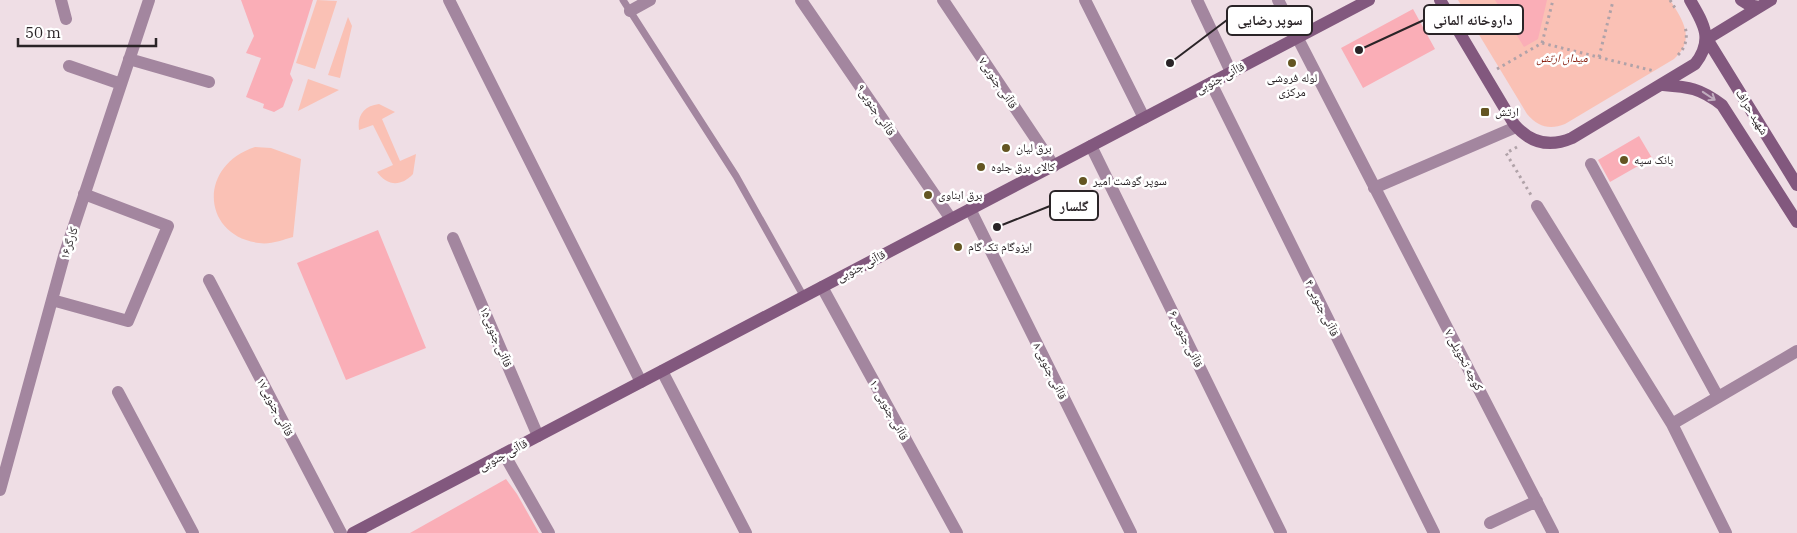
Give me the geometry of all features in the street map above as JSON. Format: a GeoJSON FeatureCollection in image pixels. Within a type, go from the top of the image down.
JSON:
{"type":"FeatureCollection","features":[{"type":"Feature","properties":{"kind":"main road","name":"قاآنی جنوبی"},"geometry":{"type":"LineString","coordinates":[[353,533],[1369,0]]}},
{"type":"Feature","properties":{"kind":"main road"},"geometry":{"type":"LineString","coordinates":[[1440,0],[1516,127],[1531,139],[1547,144],[1561,143],[1572,138],[1695,64],[1704,52],[1707,39],[1698,14],[1690,0]]}},
{"type":"Feature","properties":{"kind":"main road"},"geometry":{"type":"LineString","coordinates":[[1741,0],[1749,5],[1759,7]]}},
{"type":"Feature","properties":{"kind":"main road"},"geometry":{"type":"LineString","coordinates":[[1707,39],[1771,0]]}},
{"type":"Feature","properties":{"kind":"main road","name":"شهید حراف"},"geometry":{"type":"LineString","coordinates":[[1707,39],[1797,185]]}},
{"type":"Feature","properties":{"kind":"main road"},"geometry":{"type":"LineString","coordinates":[[1662,85],[1690,87],[1706,93],[1722,106],[1797,222]]}},
{"type":"Feature","properties":{"kind":"main road"},"geometry":{"type":"LineString","coordinates":[[1762,168],[1781,158]]}},
{"type":"Feature","properties":{"kind":"street"},"geometry":{"type":"LineString","coordinates":[[61,0],[66,19]]}},
{"type":"Feature","properties":{"kind":"street","name":"کارگر۱۶"},"geometry":{"type":"LineString","coordinates":[[0,490],[52,300],[84,194],[149,0]]}},
{"type":"Feature","properties":{"kind":"street"},"geometry":{"type":"LineString","coordinates":[[449,0],[641,382]]}},
{"type":"Feature","properties":{"kind":"street"},"geometry":{"type":"LineString","coordinates":[[626,5],[650,0]]}},
{"type":"Feature","properties":{"kind":"street","name":"قاآنی جنوبی۹"},"geometry":{"type":"LineString","coordinates":[[801,0],[951,219]]}},
{"type":"Feature","properties":{"kind":"street","name":"قاآنی جنوبی۷"},"geometry":{"type":"LineString","coordinates":[[943,0],[1054,166]]}},
{"type":"Feature","properties":{"kind":"street"},"geometry":{"type":"LineString","coordinates":[[1085,0],[1144,118]]}},
{"type":"Feature","properties":{"kind":"street"},"geometry":{"type":"LineString","coordinates":[[1197,0],[1231,72]]}},
{"type":"Feature","properties":{"kind":"street","name":"کوچه تحویلی ۷"},"geometry":{"type":"LineString","coordinates":[[1278,0],[1553,533]]}},
{"type":"Feature","properties":{"kind":"street"},"geometry":{"type":"LineString","coordinates":[[129,59],[209,82]]}},
{"type":"Feature","properties":{"kind":"street"},"geometry":{"type":"LineString","coordinates":[[69,66],[121,84]]}},
{"type":"Feature","properties":{"kind":"street","name":"قاآنی جنوبی ۴"},"geometry":{"type":"LineString","coordinates":[[1211,83],[1434,533]]}},
{"type":"Feature","properties":{"kind":"street"},"geometry":{"type":"LineString","coordinates":[[1374,188],[1516,127]]}},
{"type":"Feature","properties":{"kind":"street","name":"قاآنی جنوبی ۶"},"geometry":{"type":"LineString","coordinates":[[1091,146],[1281,533]]}},
{"type":"Feature","properties":{"kind":"street"},"geometry":{"type":"LineString","coordinates":[[1591,164],[1718,397]]}},
{"type":"Feature","properties":{"kind":"street"},"geometry":{"type":"LineString","coordinates":[[52,300],[128,321],[168,226],[84,194]]}},
{"type":"Feature","properties":{"kind":"street"},"geometry":{"type":"LineString","coordinates":[[1537,206],[1672,424],[1726,533]]}},
{"type":"Feature","properties":{"kind":"street","name":"قاآنی جنوبی ۸"},"geometry":{"type":"LineString","coordinates":[[970,209],[1131,533]]}},
{"type":"Feature","properties":{"kind":"street","name":"قاآنی جنوبی۱۵"},"geometry":{"type":"LineString","coordinates":[[453,238],[538,436]]}},
{"type":"Feature","properties":{"kind":"street","name":"قاآنی جنوبی۱۷"},"geometry":{"type":"LineString","coordinates":[[209,280],[341,533]]}},
{"type":"Feature","properties":{"kind":"street","name":"قاآنی جنوبی ۱۰"},"geometry":{"type":"LineString","coordinates":[[822,287],[957,533]]}},
{"type":"Feature","properties":{"kind":"street"},"geometry":{"type":"LineString","coordinates":[[1672,424],[1797,351]]}},
{"type":"Feature","properties":{"kind":"street"},"geometry":{"type":"LineString","coordinates":[[662,371],[746,533]]}},
{"type":"Feature","properties":{"kind":"street"},"geometry":{"type":"LineString","coordinates":[[118,392],[193,533]]}},
{"type":"Feature","properties":{"kind":"street"},"geometry":{"type":"LineString","coordinates":[[504,454],[548,533]]}},
{"type":"Feature","properties":{"kind":"street"},"geometry":{"type":"LineString","coordinates":[[1490,523],[1537,501]]}},
{"type":"Feature","properties":{"kind":"lane"},"geometry":{"type":"LineString","coordinates":[[626,5],[736,176],[804,296]]}},
{"type":"Feature","properties":{"kind":"path"},"geometry":{"type":"LineString","coordinates":[[1542,43],[1553,0]]}},
{"type":"Feature","properties":{"kind":"path"},"geometry":{"type":"LineString","coordinates":[[1599,57],[1612,0]]}},
{"type":"Feature","properties":{"kind":"path"},"geometry":{"type":"LineString","coordinates":[[1670,0],[1679,14]]}},
{"type":"Feature","properties":{"kind":"path"},"geometry":{"type":"LineString","coordinates":[[1674,59],[1680,53],[1687,37],[1683,21]]}},
{"type":"Feature","properties":{"kind":"path"},"geometry":{"type":"LineString","coordinates":[[1485,76],[1542,43],[1654,70],[1662,85]]}},
{"type":"Feature","properties":{"kind":"path"},"geometry":{"type":"LineString","coordinates":[[1646,75],[1660,67]]}},
{"type":"Feature","properties":{"kind":"path"},"geometry":{"type":"LineString","coordinates":[[1531,139],[1506,153],[1537,206]]}},
{"type":"Feature","properties":{"kind":"green space"},"geometry":{"type":"Polygon","coordinates":[[[317,0],[337,1],[315,69],[296,63],[317,0]]]}},
{"type":"Feature","properties":{"kind":"green space","name":"میدان ارتش"},"geometry":{"type":"Polygon","coordinates":[[[1458,0],[1670,0],[1683,22],[1686,37],[1681,52],[1674,59],[1565,124],[1549,127],[1535,122],[1527,114],[1458,0]]]}},
{"type":"Feature","properties":{"kind":"green space"},"geometry":{"type":"Polygon","coordinates":[[[348,17],[352,26],[340,78],[328,75],[348,17]]]}},
{"type":"Feature","properties":{"kind":"green space"},"geometry":{"type":"Polygon","coordinates":[[[308,79],[339,90],[298,111],[308,79]]]}},
{"type":"Feature","properties":{"kind":"green space"},"geometry":{"type":"Polygon","coordinates":[[[379,104],[395,112],[382,119],[400,161],[416,154],[413,174],[399,183],[385,180],[377,172],[393,165],[373,125],[359,130],[359,120],[363,112],[369,107],[379,104]]]}},
{"type":"Feature","properties":{"kind":"green space"},"geometry":{"type":"Polygon","coordinates":[[[255,147],[271,148],[301,159],[293,237],[267,243],[240,238],[226,228],[217,215],[214,200],[216,184],[223,169],[236,156],[255,147]]]}},
{"type":"Feature","properties":{"kind":"building"},"geometry":{"type":"Polygon","coordinates":[[[241,0],[313,0],[290,74],[293,80],[283,107],[274,112],[263,108],[264,104],[246,97],[261,58],[246,53],[254,36],[241,0]]]}},
{"type":"Feature","properties":{"kind":"building"},"geometry":{"type":"Polygon","coordinates":[[[1495,0],[1547,0],[1538,39],[1524,47],[1495,0]]]}},
{"type":"Feature","properties":{"kind":"building"},"geometry":{"type":"Polygon","coordinates":[[[1413,9],[1435,49],[1363,88],[1341,48],[1413,9]]]}},
{"type":"Feature","properties":{"kind":"building","name":"بانک سپه"},"geometry":{"type":"Polygon","coordinates":[[[1639,136],[1652,158],[1610,182],[1598,160],[1639,136]]]}},
{"type":"Feature","properties":{"kind":"building"},"geometry":{"type":"Polygon","coordinates":[[[378,230],[426,348],[346,380],[297,263],[378,230]]]}},
{"type":"Feature","properties":{"kind":"building"},"geometry":{"type":"Polygon","coordinates":[[[506,479],[517,494],[539,533],[410,533],[506,479]]]}},
{"type":"Feature","properties":{"kind":"place","name":"داروخانه المانی"},"geometry":{"type":"Point","coordinates":[1359,50]}},
{"type":"Feature","properties":{"kind":"place","name":"سوپر رضایی"},"geometry":{"type":"Point","coordinates":[1170,63]}},
{"type":"Feature","properties":{"kind":"place","name":"لوله فروشی مرکزی"},"geometry":{"type":"Point","coordinates":[1292,63]}},
{"type":"Feature","properties":{"kind":"place","name":"ارتش"},"geometry":{"type":"Point","coordinates":[1485,112]}},
{"type":"Feature","properties":{"kind":"place","name":"برق لیان"},"geometry":{"type":"Point","coordinates":[1006,148]}},
{"type":"Feature","properties":{"kind":"place","name":"بانک سپه"},"geometry":{"type":"Point","coordinates":[1624,160]}},
{"type":"Feature","properties":{"kind":"place","name":"کالای برق جلوه"},"geometry":{"type":"Point","coordinates":[981,167]}},
{"type":"Feature","properties":{"kind":"place","name":"سوپر گوشت امیر"},"geometry":{"type":"Point","coordinates":[1083,181]}},
{"type":"Feature","properties":{"kind":"place","name":"برق ابناوی"},"geometry":{"type":"Point","coordinates":[928,195]}},
{"type":"Feature","properties":{"kind":"place","name":"گلسار"},"geometry":{"type":"Point","coordinates":[997,227]}},
{"type":"Feature","properties":{"kind":"place","name":"ایزوگام تک گام"},"geometry":{"type":"Point","coordinates":[958,247]}}]}
